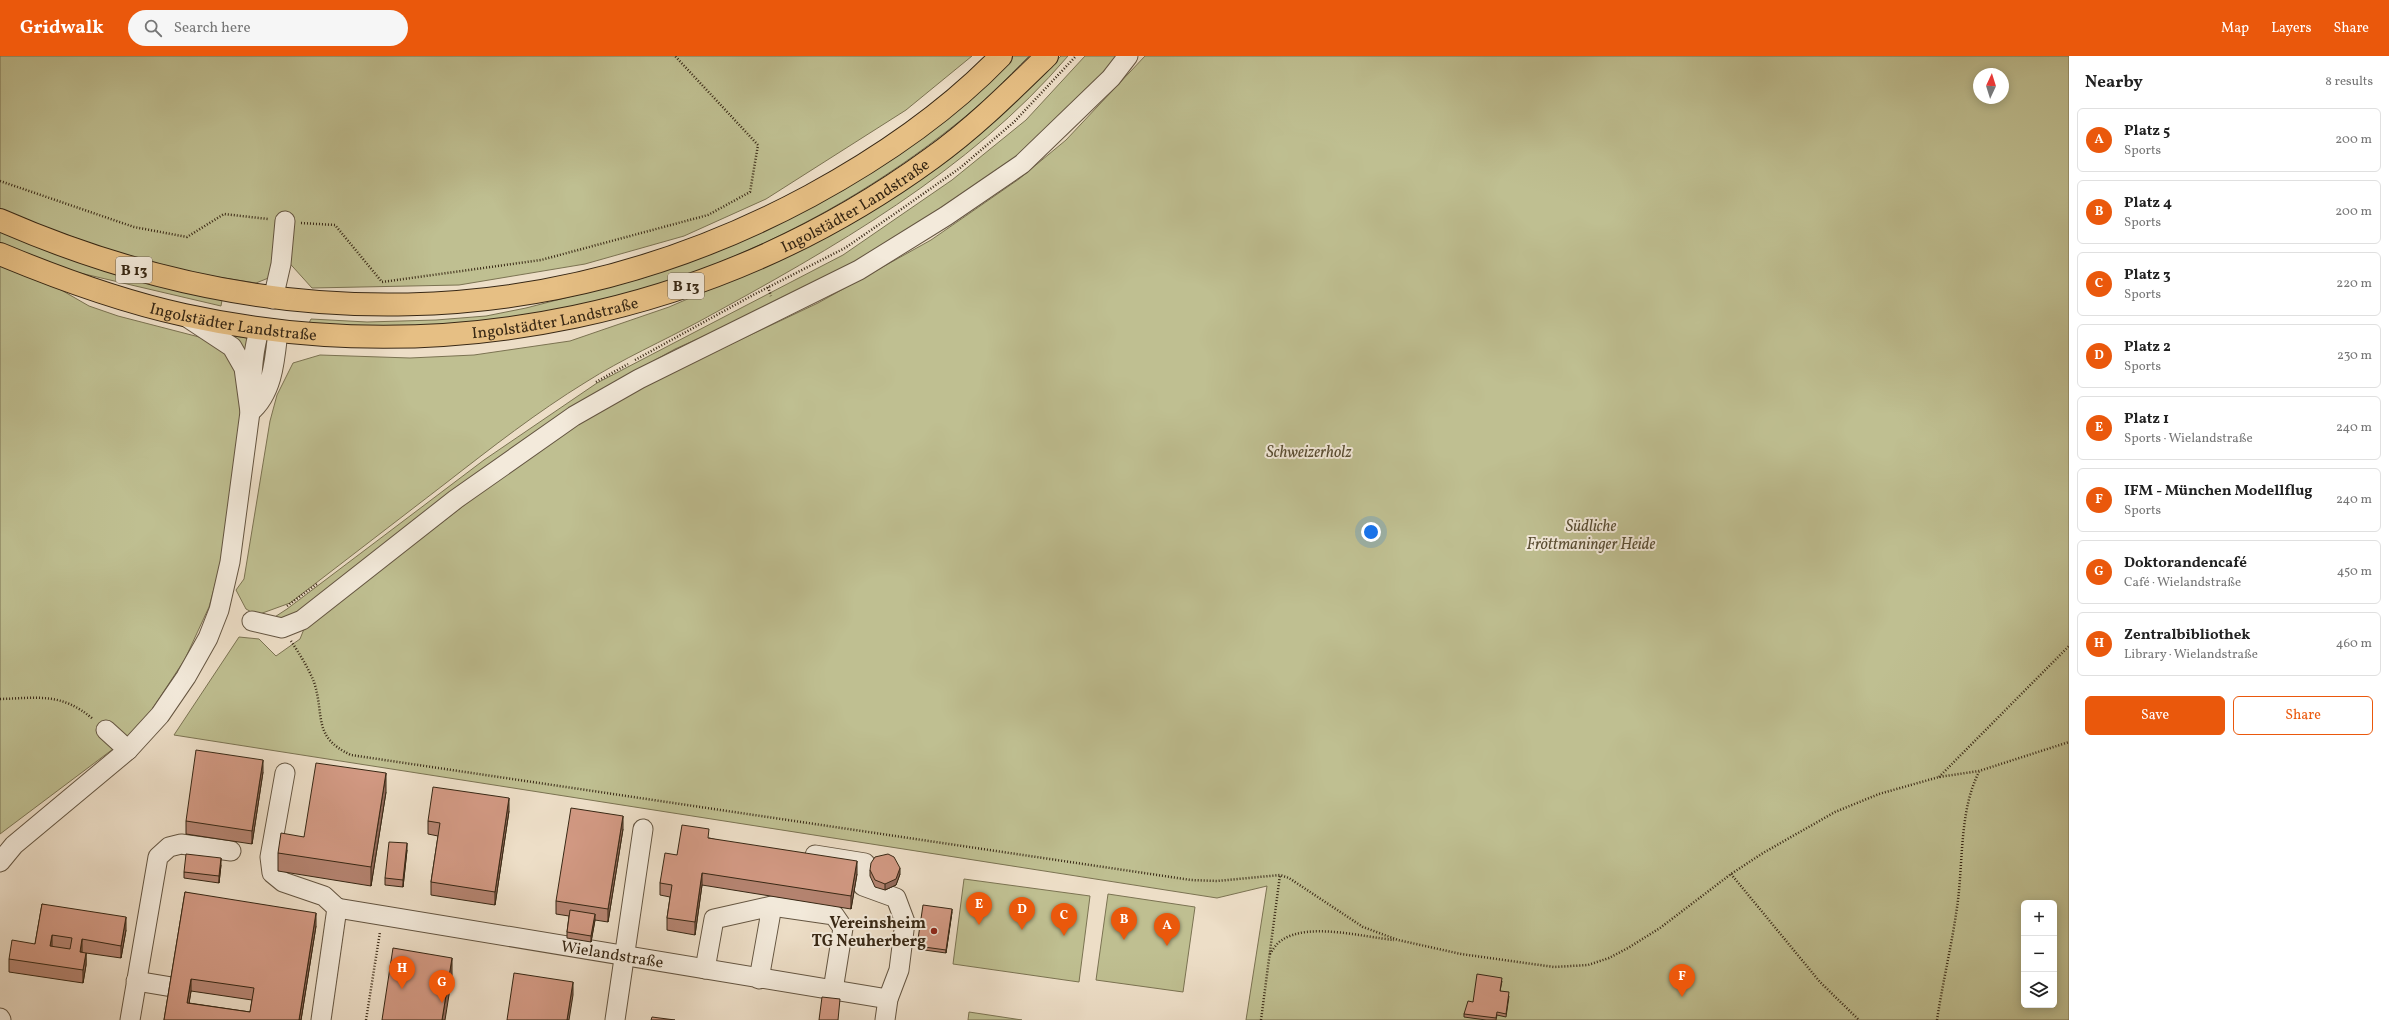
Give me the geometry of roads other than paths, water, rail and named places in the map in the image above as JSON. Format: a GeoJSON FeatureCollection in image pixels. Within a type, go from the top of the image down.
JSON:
{"type":"FeatureCollection","features":[{"type":"Feature","properties":{"kind":"main road","name":"Ingolstädter Landstraße"},"geometry":{"type":"LineString","coordinates":[[0,220],[78,252],[134,270],[200,286],[273,299],[338,305],[413,306],[483,300],[548,290],[622,273],[740,231],[830,185],[934,115],[1002,56]]}},
{"type":"Feature","properties":{"kind":"main road","name":"Ingolstädter Landstraße"},"geometry":{"type":"LineString","coordinates":[[0,254],[64,280],[114,297],[184,315],[269,330],[391,338],[459,335],[520,328],[616,308],[705,280],[782,248],[863,204],[932,158],[982,118],[1047,56]]}},
{"type":"Feature","properties":{"kind":"main road"},"geometry":{"type":"LineString","coordinates":[[269,330],[273,299]]}},
{"type":"Feature","properties":{"kind":"street"},"geometry":{"type":"LineString","coordinates":[[252,621],[282,628],[302,620],[456,499],[574,416],[639,378],[859,270],[946,216],[1022,164],[1111,78],[1128,56]]}},
{"type":"Feature","properties":{"kind":"street"},"geometry":{"type":"LineString","coordinates":[[273,299],[281,264],[285,221]]}},
{"type":"Feature","properties":{"kind":"street"},"geometry":{"type":"LineString","coordinates":[[184,315],[232,348],[244,368],[250,412]]}},
{"type":"Feature","properties":{"kind":"street"},"geometry":{"type":"LineString","coordinates":[[0,862],[14,845],[128,750],[160,715],[186,677],[208,638],[219,610],[230,562],[250,412],[252,365],[256,341],[269,330]]}},
{"type":"Feature","properties":{"kind":"street"},"geometry":{"type":"LineString","coordinates":[[106,730],[128,750]]}},
{"type":"Feature","properties":{"kind":"street"},"geometry":{"type":"LineString","coordinates":[[285,773],[270,857],[272,874],[283,882],[324,896],[337,908],[321,1020]]}},
{"type":"Feature","properties":{"kind":"street"},"geometry":{"type":"LineString","coordinates":[[615,1020],[626,956],[643,829]]}},
{"type":"Feature","properties":{"kind":"street"},"geometry":{"type":"LineString","coordinates":[[130,1020],[158,857],[169,847],[181,844],[231,851]]}},
{"type":"Feature","properties":{"kind":"street"},"geometry":{"type":"LineString","coordinates":[[815,855],[865,863],[863,886],[896,898],[905,922],[899,970],[888,999],[885,1020]]}},
{"type":"Feature","properties":{"kind":"street"},"geometry":{"type":"LineString","coordinates":[[705,969],[714,919],[772,906],[834,915],[842,928],[833,990]]}},
{"type":"Feature","properties":{"kind":"street"},"geometry":{"type":"LineString","coordinates":[[759,979],[772,906]]}},
{"type":"Feature","properties":{"kind":"street","name":"Wielandstraße"},"geometry":{"type":"LineString","coordinates":[[337,908],[759,979],[888,999]]}},
{"type":"Feature","properties":{"kind":"street"},"geometry":{"type":"LineString","coordinates":[[136,981],[172,987]]}},
{"type":"Feature","properties":{"kind":"place","name":"Platz 1"},"geometry":{"type":"Point","coordinates":[979,925]}},
{"type":"Feature","properties":{"kind":"place","name":"Platz 2"},"geometry":{"type":"Point","coordinates":[1022,930]}},
{"type":"Feature","properties":{"kind":"place","name":"Vereinsheim TG Neuherberg"},"geometry":{"type":"Point","coordinates":[934,931]}},
{"type":"Feature","properties":{"kind":"place","name":"Platz 3"},"geometry":{"type":"Point","coordinates":[1064,936]}},
{"type":"Feature","properties":{"kind":"place","name":"Platz 4"},"geometry":{"type":"Point","coordinates":[1124,940]}},
{"type":"Feature","properties":{"kind":"place","name":"Platz 5"},"geometry":{"type":"Point","coordinates":[1167,946]}},
{"type":"Feature","properties":{"kind":"place","name":"Zentralbibliothek"},"geometry":{"type":"Point","coordinates":[402,989]}},
{"type":"Feature","properties":{"kind":"place","name":"IFM - München Modellflug"},"geometry":{"type":"Point","coordinates":[1682,997]}},
{"type":"Feature","properties":{"kind":"place","name":"Doktorandencafé"},"geometry":{"type":"Point","coordinates":[442,1003]}},
{"type":"Feature","properties":{"kind":"park label","name":"Schweizerholz"},"geometry":{"type":"Point","coordinates":[1309,451]}},
{"type":"Feature","properties":{"kind":"park label","name":"Südliche Fröttmaninger Heide"},"geometry":{"type":"Point","coordinates":[1591,534]}}]}
